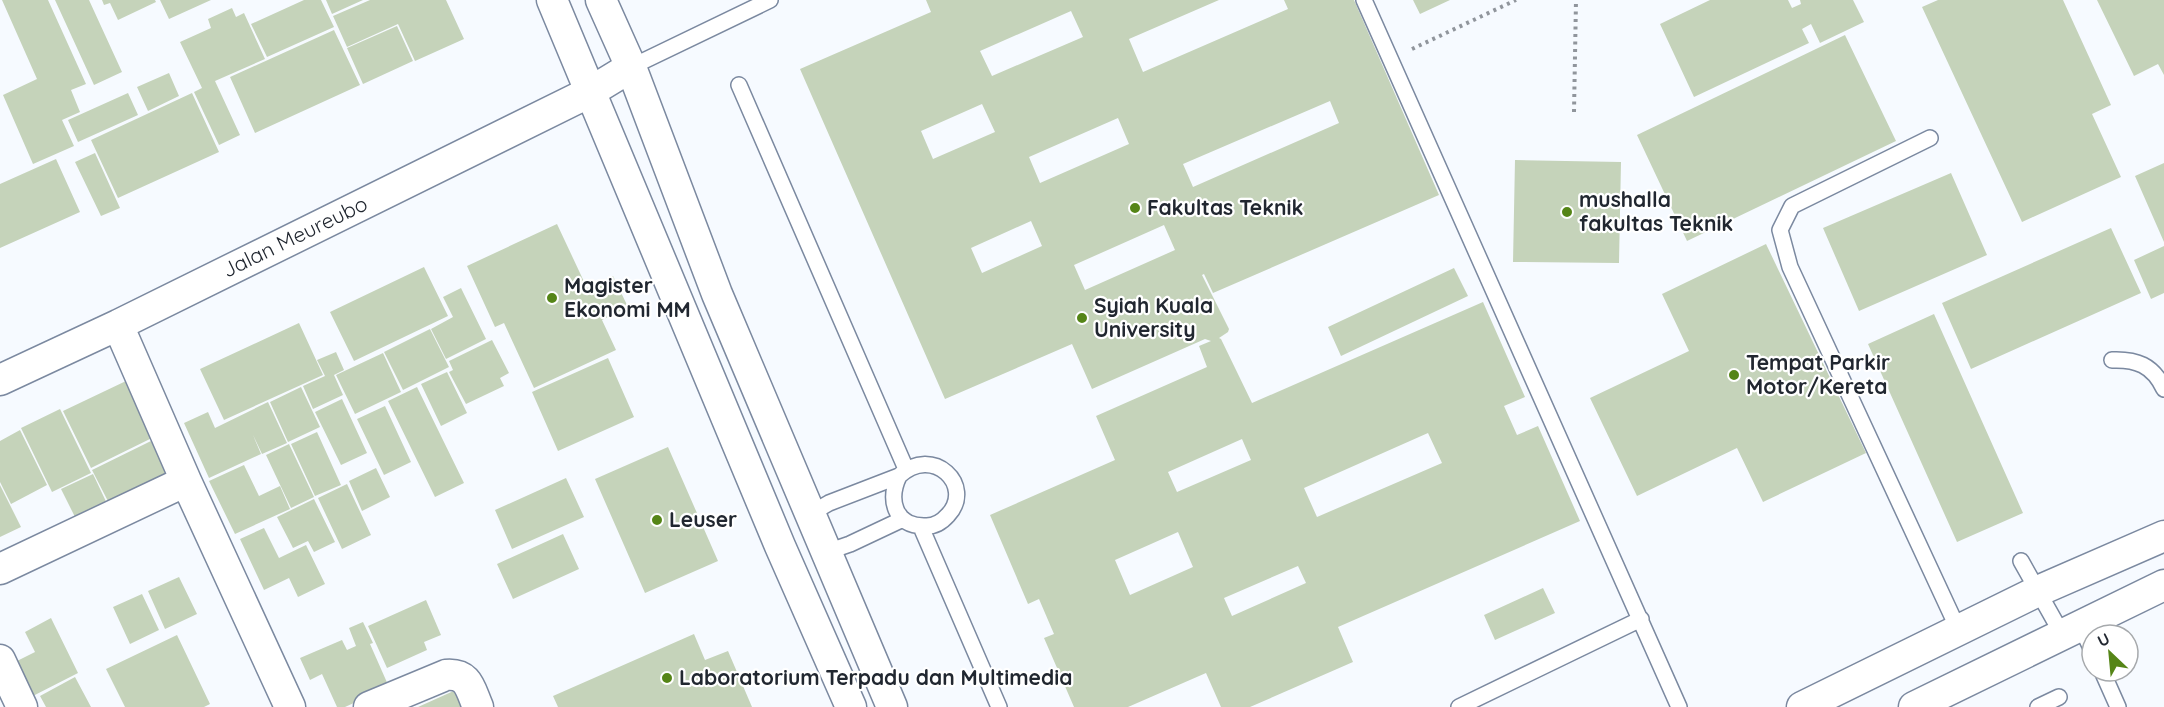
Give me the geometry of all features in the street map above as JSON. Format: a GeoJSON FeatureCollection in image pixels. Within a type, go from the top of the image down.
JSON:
{"type":"FeatureCollection","features":[{"type":"Feature","properties":{"kind":"street"},"geometry":{"type":"LineString","coordinates":[[552,0],[780,546],[851,707]]}},
{"type":"Feature","properties":{"kind":"street"},"geometry":{"type":"LineString","coordinates":[[601,0],[631,67],[717,294],[892,707]]}},
{"type":"Feature","properties":{"kind":"street","name":"Jalan Meureubo"},"geometry":{"type":"LineString","coordinates":[[0,380],[118,325],[590,92],[631,67]]}},
{"type":"Feature","properties":{"kind":"street"},"geometry":{"type":"LineString","coordinates":[[118,325],[186,481],[290,707]]}},
{"type":"Feature","properties":{"kind":"street"},"geometry":{"type":"LineString","coordinates":[[0,569],[186,481]]}},
{"type":"Feature","properties":{"kind":"street"},"geometry":{"type":"LineString","coordinates":[[780,546],[818,531]]}},
{"type":"Feature","properties":{"kind":"street"},"geometry":{"type":"LineString","coordinates":[[1802,707],[2038,591],[2164,536]]}},
{"type":"Feature","properties":{"kind":"street"},"geometry":{"type":"LineString","coordinates":[[1914,707],[2078,636],[2164,585]]}},
{"type":"Feature","properties":{"kind":"street"},"geometry":{"type":"LineString","coordinates":[[0,660],[22,707]]}},
{"type":"Feature","properties":{"kind":"street"},"geometry":{"type":"LineString","coordinates":[[369,707],[446,675],[454,674],[462,676],[467,682],[478,707]]}},
{"type":"Feature","properties":{"kind":"lane"},"geometry":{"type":"LineString","coordinates":[[631,67],[771,0]]}},
{"type":"Feature","properties":{"kind":"lane"},"geometry":{"type":"LineString","coordinates":[[1364,0],[1679,707]]}},
{"type":"Feature","properties":{"kind":"lane"},"geometry":{"type":"LineString","coordinates":[[739,85],[903,473]]}},
{"type":"Feature","properties":{"kind":"lane"},"geometry":{"type":"LineString","coordinates":[[1930,138],[1792,206],[1780,230],[1790,267],[1959,631]]}},
{"type":"Feature","properties":{"kind":"lane"},"geometry":{"type":"LineString","coordinates":[[2112,360],[2131,359],[2146,366],[2164,389]]}},
{"type":"Feature","properties":{"kind":"lane"},"geometry":{"type":"LineString","coordinates":[[903,473],[892,494],[893,503],[903,519],[921,526],[932,526],[942,521],[955,504],[956,492],[947,473],[928,464],[917,465],[830,503],[818,531],[850,544],[903,519]]}},
{"type":"Feature","properties":{"kind":"lane"},"geometry":{"type":"LineString","coordinates":[[921,526],[999,707]]}},
{"type":"Feature","properties":{"kind":"lane"},"geometry":{"type":"LineString","coordinates":[[2020,561],[2038,591],[2078,636]]}},
{"type":"Feature","properties":{"kind":"lane"},"geometry":{"type":"LineString","coordinates":[[1459,707],[1641,619]]}},
{"type":"Feature","properties":{"kind":"lane"},"geometry":{"type":"LineString","coordinates":[[2107,683],[2118,707]]}},
{"type":"Feature","properties":{"kind":"lane"},"geometry":{"type":"LineString","coordinates":[[2038,707],[2059,697]]}},
{"type":"Feature","properties":{"kind":"path"},"geometry":{"type":"LineString","coordinates":[[1390,59],[1516,0]]}},
{"type":"Feature","properties":{"kind":"path"},"geometry":{"type":"LineString","coordinates":[[1574,112],[1576,0]]}},
{"type":"Feature","properties":{"kind":"building"},"geometry":{"type":"Polygon","coordinates":[[[2,0],[48,0],[86,84],[71,90],[80,112],[62,120],[74,146],[33,164],[3,95],[37,79],[2,0]]]}},
{"type":"Feature","properties":{"kind":"building"},"geometry":{"type":"Polygon","coordinates":[[[55,0],[89,0],[122,72],[94,85],[55,0]]]}},
{"type":"Feature","properties":{"kind":"building"},"geometry":{"type":"Polygon","coordinates":[[[102,0],[155,0],[156,2],[118,20],[110,3],[104,5],[102,0]]]}},
{"type":"Feature","properties":{"kind":"building"},"geometry":{"type":"Polygon","coordinates":[[[160,0],[211,0],[169,19],[160,0]]]}},
{"type":"Feature","properties":{"kind":"building"},"geometry":{"type":"Polygon","coordinates":[[[304,0],[321,0],[334,27],[267,57],[251,24],[304,0]]]}},
{"type":"Feature","properties":{"kind":"building"},"geometry":{"type":"Polygon","coordinates":[[[326,0],[363,0],[332,14],[326,0]]]}},
{"type":"Feature","properties":{"kind":"building"},"geometry":{"type":"Polygon","coordinates":[[[370,0],[446,0],[464,39],[415,61],[398,24],[347,47],[333,16],[370,0]]]}},
{"type":"Feature","properties":{"kind":"building"},"geometry":{"type":"Polygon","coordinates":[[[926,0],[1219,0],[1129,39],[1143,72],[1288,9],[1284,0],[1354,0],[1439,195],[1213,293],[1204,274],[1202,275],[1229,329],[1219,338],[1252,403],[1483,302],[1525,397],[1504,406],[1517,435],[1538,426],[1580,521],[1338,627],[1353,662],[1250,707],[1221,707],[1206,673],[1128,707],[1074,707],[1044,638],[1054,634],[1039,599],[1028,604],[990,515],[1115,460],[1096,416],[1207,367],[1199,346],[1211,341],[1205,339],[1092,389],[1072,344],[945,399],[800,69],[931,12],[926,0]],[[1071,11],[980,51],[992,76],[1083,37],[1071,11]],[[1330,101],[1183,164],[1193,187],[1339,123],[1330,101]],[[982,104],[921,131],[933,159],[995,132],[982,104]],[[1118,118],[1029,157],[1040,183],[1129,144],[1118,118]],[[1031,221],[971,248],[982,273],[1042,246],[1031,221]],[[1164,225],[1074,265],[1085,290],[1175,250],[1164,225]],[[1428,433],[1304,488],[1317,517],[1442,463],[1428,433]],[[1242,439],[1168,472],[1177,492],[1251,460],[1242,439]],[[1178,532],[1115,560],[1130,595],[1193,567],[1178,532]],[[1298,566],[1224,598],[1232,616],[1306,583],[1298,566]]]}},
{"type":"Feature","properties":{"kind":"building"},"geometry":{"type":"Polygon","coordinates":[[[1413,0],[1450,0],[1420,14],[1413,0]]]}},
{"type":"Feature","properties":{"kind":"building"},"geometry":{"type":"Polygon","coordinates":[[[1710,0],[1788,0],[1792,8],[1801,4],[1800,0],[1853,0],[1864,22],[1820,43],[1811,24],[1802,29],[1809,43],[1694,97],[1660,24],[1710,0]]]}},
{"type":"Feature","properties":{"kind":"building"},"geometry":{"type":"Polygon","coordinates":[[[1938,0],[2063,0],[2111,105],[2092,114],[2121,177],[2022,222],[1922,7],[1938,0]]]}},
{"type":"Feature","properties":{"kind":"building"},"geometry":{"type":"Polygon","coordinates":[[[2097,0],[2164,0],[2164,75],[2158,64],[2134,76],[2097,0]]]}},
{"type":"Feature","properties":{"kind":"building"},"geometry":{"type":"Polygon","coordinates":[[[232,8],[236,17],[244,13],[265,59],[215,81],[240,135],[219,145],[194,92],[202,88],[180,42],[211,28],[208,19],[232,8]]]}},
{"type":"Feature","properties":{"kind":"building"},"geometry":{"type":"Polygon","coordinates":[[[397,26],[413,61],[363,84],[347,48],[397,26]]]}},
{"type":"Feature","properties":{"kind":"building"},"geometry":{"type":"Polygon","coordinates":[[[334,30],[360,85],[255,133],[230,77],[334,30]]]}},
{"type":"Feature","properties":{"kind":"building"},"geometry":{"type":"Polygon","coordinates":[[[1845,35],[1896,141],[1687,241],[1637,135],[1845,35]]]}},
{"type":"Feature","properties":{"kind":"building"},"geometry":{"type":"Polygon","coordinates":[[[169,73],[179,96],[148,111],[137,87],[169,73]]]}},
{"type":"Feature","properties":{"kind":"building"},"geometry":{"type":"Polygon","coordinates":[[[128,93],[138,115],[78,142],[68,120],[128,93]]]}},
{"type":"Feature","properties":{"kind":"building"},"geometry":{"type":"Polygon","coordinates":[[[192,93],[219,152],[118,198],[91,140],[192,93]]]}},
{"type":"Feature","properties":{"kind":"building"},"geometry":{"type":"Polygon","coordinates":[[[95,153],[120,208],[101,216],[75,162],[95,153]]]}},
{"type":"Feature","properties":{"kind":"building"},"geometry":{"type":"Polygon","coordinates":[[[56,159],[80,212],[0,248],[0,184],[56,159]]]}},
{"type":"Feature","properties":{"kind":"building","name":"mushalla fakultas Teknik"},"geometry":{"type":"Polygon","coordinates":[[[1515,160],[1621,162],[1619,263],[1513,262],[1515,160]]]}},
{"type":"Feature","properties":{"kind":"building"},"geometry":{"type":"Polygon","coordinates":[[[2164,163],[2164,242],[2135,176],[2164,163]]]}},
{"type":"Feature","properties":{"kind":"building"},"geometry":{"type":"Polygon","coordinates":[[[1951,173],[1987,255],[1859,311],[1823,228],[1951,173]]]}},
{"type":"Feature","properties":{"kind":"building","name":"Magister Ekonomi MM"},"geometry":{"type":"Polygon","coordinates":[[[557,224],[587,288],[613,276],[628,307],[602,320],[616,350],[534,388],[504,323],[495,327],[467,266],[557,224]]]}},
{"type":"Feature","properties":{"kind":"building"},"geometry":{"type":"Polygon","coordinates":[[[2111,228],[2141,293],[1971,369],[1942,303],[2111,228]]]}},
{"type":"Feature","properties":{"kind":"building","name":"Tempat Parkir Motor/Kereta"},"geometry":{"type":"Polygon","coordinates":[[[1766,244],[1866,453],[1763,502],[1737,448],[1637,496],[1590,398],[1689,351],[1662,294],[1766,244]]]}},
{"type":"Feature","properties":{"kind":"building"},"geometry":{"type":"Polygon","coordinates":[[[2164,246],[2164,293],[2151,299],[2134,260],[2164,246]]]}},
{"type":"Feature","properties":{"kind":"building"},"geometry":{"type":"Polygon","coordinates":[[[424,267],[448,316],[354,361],[330,312],[424,267]]]}},
{"type":"Feature","properties":{"kind":"building"},"geometry":{"type":"Polygon","coordinates":[[[1454,268],[1468,296],[1341,356],[1328,327],[1454,268]]]}},
{"type":"Feature","properties":{"kind":"building"},"geometry":{"type":"Polygon","coordinates":[[[461,288],[486,339],[446,359],[431,329],[453,317],[443,297],[461,288]]]}},
{"type":"Feature","properties":{"kind":"building"},"geometry":{"type":"Polygon","coordinates":[[[1934,314],[2023,513],[1957,542],[1868,344],[1934,314]]]}},
{"type":"Feature","properties":{"kind":"building"},"geometry":{"type":"Polygon","coordinates":[[[299,323],[323,375],[224,420],[200,369],[299,323]]]}},
{"type":"Feature","properties":{"kind":"building"},"geometry":{"type":"Polygon","coordinates":[[[430,329],[449,367],[403,390],[384,352],[430,329]]]}},
{"type":"Feature","properties":{"kind":"building"},"geometry":{"type":"Polygon","coordinates":[[[492,340],[509,373],[500,378],[504,386],[466,404],[449,372],[453,370],[449,361],[492,340]]]}},
{"type":"Feature","properties":{"kind":"building"},"geometry":{"type":"Polygon","coordinates":[[[336,352],[344,370],[334,375],[343,395],[313,409],[303,386],[325,376],[317,360],[336,352]]]}},
{"type":"Feature","properties":{"kind":"building"},"geometry":{"type":"Polygon","coordinates":[[[383,353],[401,392],[355,414],[336,375],[383,353]]]}},
{"type":"Feature","properties":{"kind":"building"},"geometry":{"type":"Polygon","coordinates":[[[608,358],[634,417],[558,451],[532,392],[608,358]]]}},
{"type":"Feature","properties":{"kind":"building"},"geometry":{"type":"Polygon","coordinates":[[[447,372],[467,413],[441,426],[421,384],[447,372]]]}},
{"type":"Feature","properties":{"kind":"building"},"geometry":{"type":"Polygon","coordinates":[[[126,381],[154,437],[91,468],[63,411],[126,381]]]}},
{"type":"Feature","properties":{"kind":"building"},"geometry":{"type":"Polygon","coordinates":[[[301,387],[320,427],[288,442],[270,402],[301,387]]]}},
{"type":"Feature","properties":{"kind":"building"},"geometry":{"type":"Polygon","coordinates":[[[417,387],[464,483],[435,497],[388,401],[417,387]]]}},
{"type":"Feature","properties":{"kind":"building"},"geometry":{"type":"Polygon","coordinates":[[[342,399],[367,453],[341,465],[315,412],[342,399]]]}},
{"type":"Feature","properties":{"kind":"building"},"geometry":{"type":"Polygon","coordinates":[[[268,402],[287,443],[262,454],[253,435],[261,454],[209,478],[184,423],[208,412],[215,428],[268,402]]]}},
{"type":"Feature","properties":{"kind":"building"},"geometry":{"type":"Polygon","coordinates":[[[385,406],[411,462],[384,475],[357,419],[385,406]]]}},
{"type":"Feature","properties":{"kind":"building"},"geometry":{"type":"Polygon","coordinates":[[[60,409],[91,473],[52,492],[21,428],[60,409]]]}},
{"type":"Feature","properties":{"kind":"building"},"geometry":{"type":"Polygon","coordinates":[[[20,430],[47,485],[11,504],[0,482],[0,441],[20,430]]]}},
{"type":"Feature","properties":{"kind":"building"},"geometry":{"type":"Polygon","coordinates":[[[317,432],[341,485],[315,496],[291,444],[317,432]]]}},
{"type":"Feature","properties":{"kind":"building"},"geometry":{"type":"Polygon","coordinates":[[[151,441],[172,482],[113,511],[92,470],[151,441]]]}},
{"type":"Feature","properties":{"kind":"building"},"geometry":{"type":"Polygon","coordinates":[[[289,444],[314,497],[291,508],[266,455],[289,444]]]}},
{"type":"Feature","properties":{"kind":"building","name":"Leuser"},"geometry":{"type":"Polygon","coordinates":[[[668,447],[718,561],[645,593],[595,479],[668,447]]]}},
{"type":"Feature","properties":{"kind":"building"},"geometry":{"type":"Polygon","coordinates":[[[244,465],[259,496],[280,486],[290,509],[235,534],[209,481],[244,465]]]}},
{"type":"Feature","properties":{"kind":"building"},"geometry":{"type":"Polygon","coordinates":[[[376,468],[390,497],[362,511],[349,481],[376,468]]]}},
{"type":"Feature","properties":{"kind":"building"},"geometry":{"type":"Polygon","coordinates":[[[93,474],[111,512],[80,527],[61,489],[93,474]]]}},
{"type":"Feature","properties":{"kind":"building"},"geometry":{"type":"Polygon","coordinates":[[[566,478],[584,517],[512,549],[495,510],[566,478]]]}},
{"type":"Feature","properties":{"kind":"building"},"geometry":{"type":"Polygon","coordinates":[[[347,484],[371,535],[342,549],[318,498],[347,484]]]}},
{"type":"Feature","properties":{"kind":"building"},"geometry":{"type":"Polygon","coordinates":[[[0,485],[21,527],[0,537],[0,485]]]}},
{"type":"Feature","properties":{"kind":"building"},"geometry":{"type":"Polygon","coordinates":[[[314,499],[335,542],[314,552],[308,541],[293,548],[277,517],[314,499]]]}},
{"type":"Feature","properties":{"kind":"building"},"geometry":{"type":"Polygon","coordinates":[[[264,528],[279,558],[306,545],[325,584],[298,597],[289,578],[264,590],[240,539],[264,528]]]}},
{"type":"Feature","properties":{"kind":"building"},"geometry":{"type":"Polygon","coordinates":[[[563,534],[579,569],[513,599],[497,564],[563,534]]]}},
{"type":"Feature","properties":{"kind":"building"},"geometry":{"type":"Polygon","coordinates":[[[179,577],[197,614],[165,629],[148,591],[179,577]]]}},
{"type":"Feature","properties":{"kind":"building"},"geometry":{"type":"Polygon","coordinates":[[[1543,588],[1555,613],[1495,640],[1484,615],[1543,588]]]}},
{"type":"Feature","properties":{"kind":"building"},"geometry":{"type":"Polygon","coordinates":[[[142,594],[159,630],[130,644],[113,607],[142,594]]]}},
{"type":"Feature","properties":{"kind":"building"},"geometry":{"type":"Polygon","coordinates":[[[426,600],[441,635],[424,642],[427,650],[387,668],[368,626],[426,600]]]}},
{"type":"Feature","properties":{"kind":"building"},"geometry":{"type":"Polygon","coordinates":[[[51,618],[78,673],[27,699],[11,664],[35,652],[25,632],[51,618]]]}},
{"type":"Feature","properties":{"kind":"building"},"geometry":{"type":"Polygon","coordinates":[[[363,622],[389,687],[345,707],[337,707],[322,674],[310,680],[300,658],[342,640],[347,650],[356,646],[349,628],[363,622]]]}},
{"type":"Feature","properties":{"kind":"building","name":"Laboratorium Terpadu dan Multimedia"},"geometry":{"type":"Polygon","coordinates":[[[694,634],[705,660],[728,651],[752,707],[558,707],[553,696],[694,634]]]}},
{"type":"Feature","properties":{"kind":"building"},"geometry":{"type":"Polygon","coordinates":[[[177,635],[210,704],[204,707],[125,707],[106,669],[177,635]]]}},
{"type":"Feature","properties":{"kind":"building"},"geometry":{"type":"Polygon","coordinates":[[[75,677],[91,707],[46,707],[40,696],[75,677]]]}},
{"type":"Feature","properties":{"kind":"building"},"geometry":{"type":"Polygon","coordinates":[[[458,689],[466,707],[418,707],[458,689]]]}},
{"type":"Feature","properties":{"kind":"place","name":"Fakultas Teknik"},"geometry":{"type":"Point","coordinates":[1135,208]}},
{"type":"Feature","properties":{"kind":"place","name":"mushalla fakultas Teknik"},"geometry":{"type":"Point","coordinates":[1567,212]}},
{"type":"Feature","properties":{"kind":"place","name":"Magister Ekonomi MM"},"geometry":{"type":"Point","coordinates":[552,298]}},
{"type":"Feature","properties":{"kind":"place","name":"Syiah Kuala University"},"geometry":{"type":"Point","coordinates":[1082,318]}},
{"type":"Feature","properties":{"kind":"place","name":"Tempat Parkir Motor/Kereta"},"geometry":{"type":"Point","coordinates":[1734,375]}},
{"type":"Feature","properties":{"kind":"place","name":"Leuser"},"geometry":{"type":"Point","coordinates":[657,520]}},
{"type":"Feature","properties":{"kind":"place","name":"Laboratorium Terpadu dan Multimedia"},"geometry":{"type":"Point","coordinates":[667,678]}}]}
